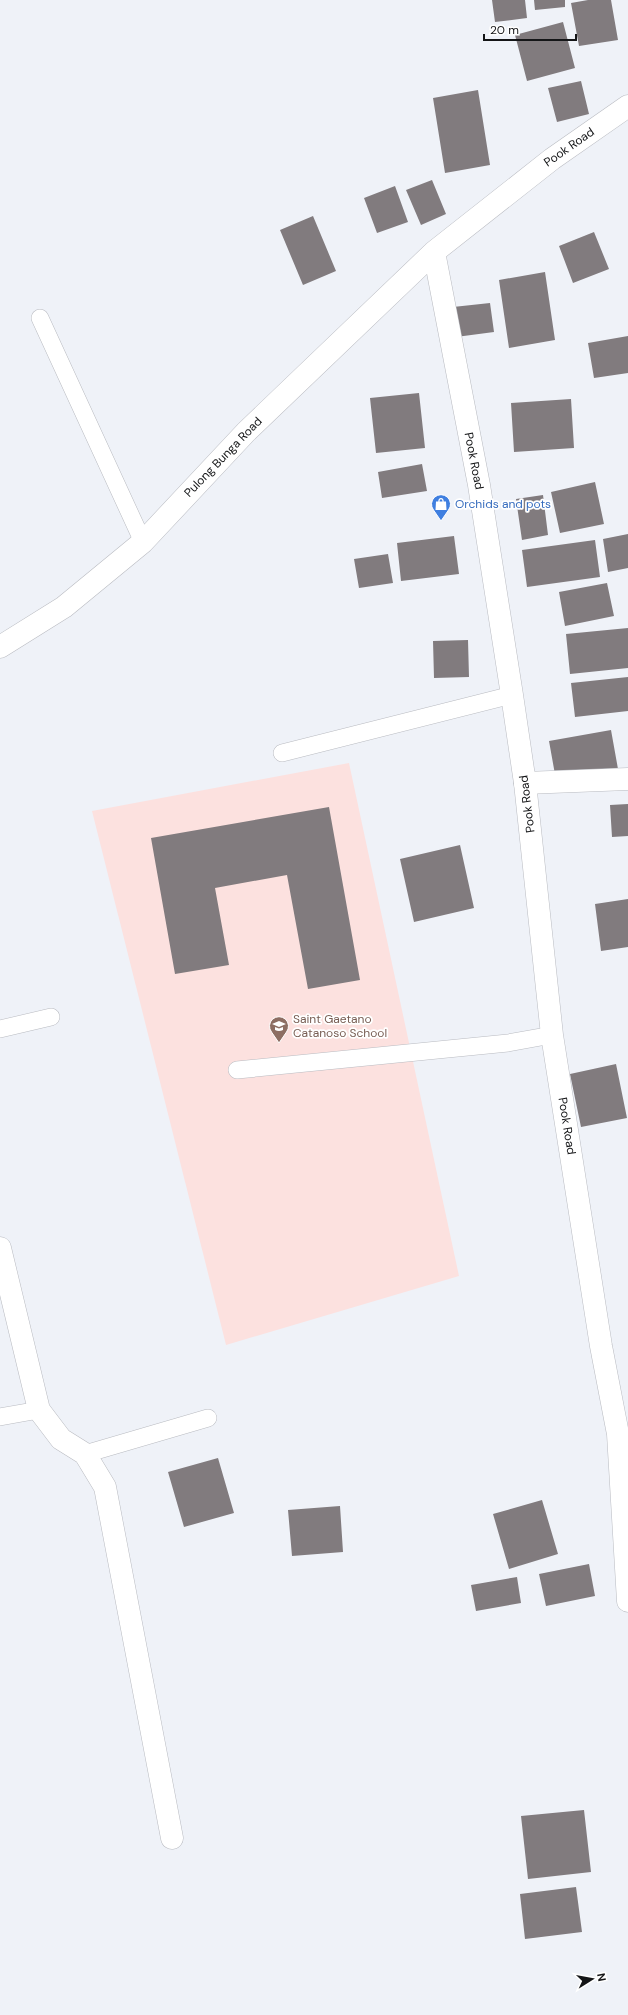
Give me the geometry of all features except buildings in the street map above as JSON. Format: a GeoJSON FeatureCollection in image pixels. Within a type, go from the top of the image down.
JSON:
{"type":"FeatureCollection","features":[{"type":"Feature","properties":{"kind":"main road","name":"Pook Road"},"geometry":{"type":"LineString","coordinates":[[628,106],[552,159],[434,252],[479,484],[525,783],[552,1035],[601,1346],[618,1434],[628,1601]]}},
{"type":"Feature","properties":{"kind":"main road","name":"Pulong Bunga Road"},"geometry":{"type":"LineString","coordinates":[[0,647],[64,607],[143,542],[246,432],[434,252]]}},
{"type":"Feature","properties":{"kind":"main road"},"geometry":{"type":"LineString","coordinates":[[525,783],[628,779]]}},
{"type":"Feature","properties":{"kind":"main road"},"geometry":{"type":"LineString","coordinates":[[0,1248],[39,1410],[61,1439],[86,1454],[105,1487],[172,1838]]}},
{"type":"Feature","properties":{"kind":"lane"},"geometry":{"type":"LineString","coordinates":[[40,318],[143,542]]}},
{"type":"Feature","properties":{"kind":"lane"},"geometry":{"type":"LineString","coordinates":[[282,753],[512,695]]}},
{"type":"Feature","properties":{"kind":"lane"},"geometry":{"type":"LineString","coordinates":[[0,1029],[51,1017]]}},
{"type":"Feature","properties":{"kind":"lane"},"geometry":{"type":"LineString","coordinates":[[237,1070],[508,1043],[552,1035]]}},
{"type":"Feature","properties":{"kind":"lane"},"geometry":{"type":"LineString","coordinates":[[0,1417],[39,1410]]}},
{"type":"Feature","properties":{"kind":"lane"},"geometry":{"type":"LineString","coordinates":[[86,1454],[208,1418]]}},
{"type":"Feature","properties":{"kind":"shaded area","name":"Saint Gaetano Catanoso School"},"geometry":{"type":"Polygon","coordinates":[[[349,763],[459,1276],[226,1345],[92,811],[349,763]]]}},
{"type":"Feature","properties":{"kind":"place","name":"Orchids and pots"},"geometry":{"type":"Point","coordinates":[441,521]}},
{"type":"Feature","properties":{"kind":"place","name":"Saint Gaetano Catanoso School"},"geometry":{"type":"Point","coordinates":[279,1043]}}]}
